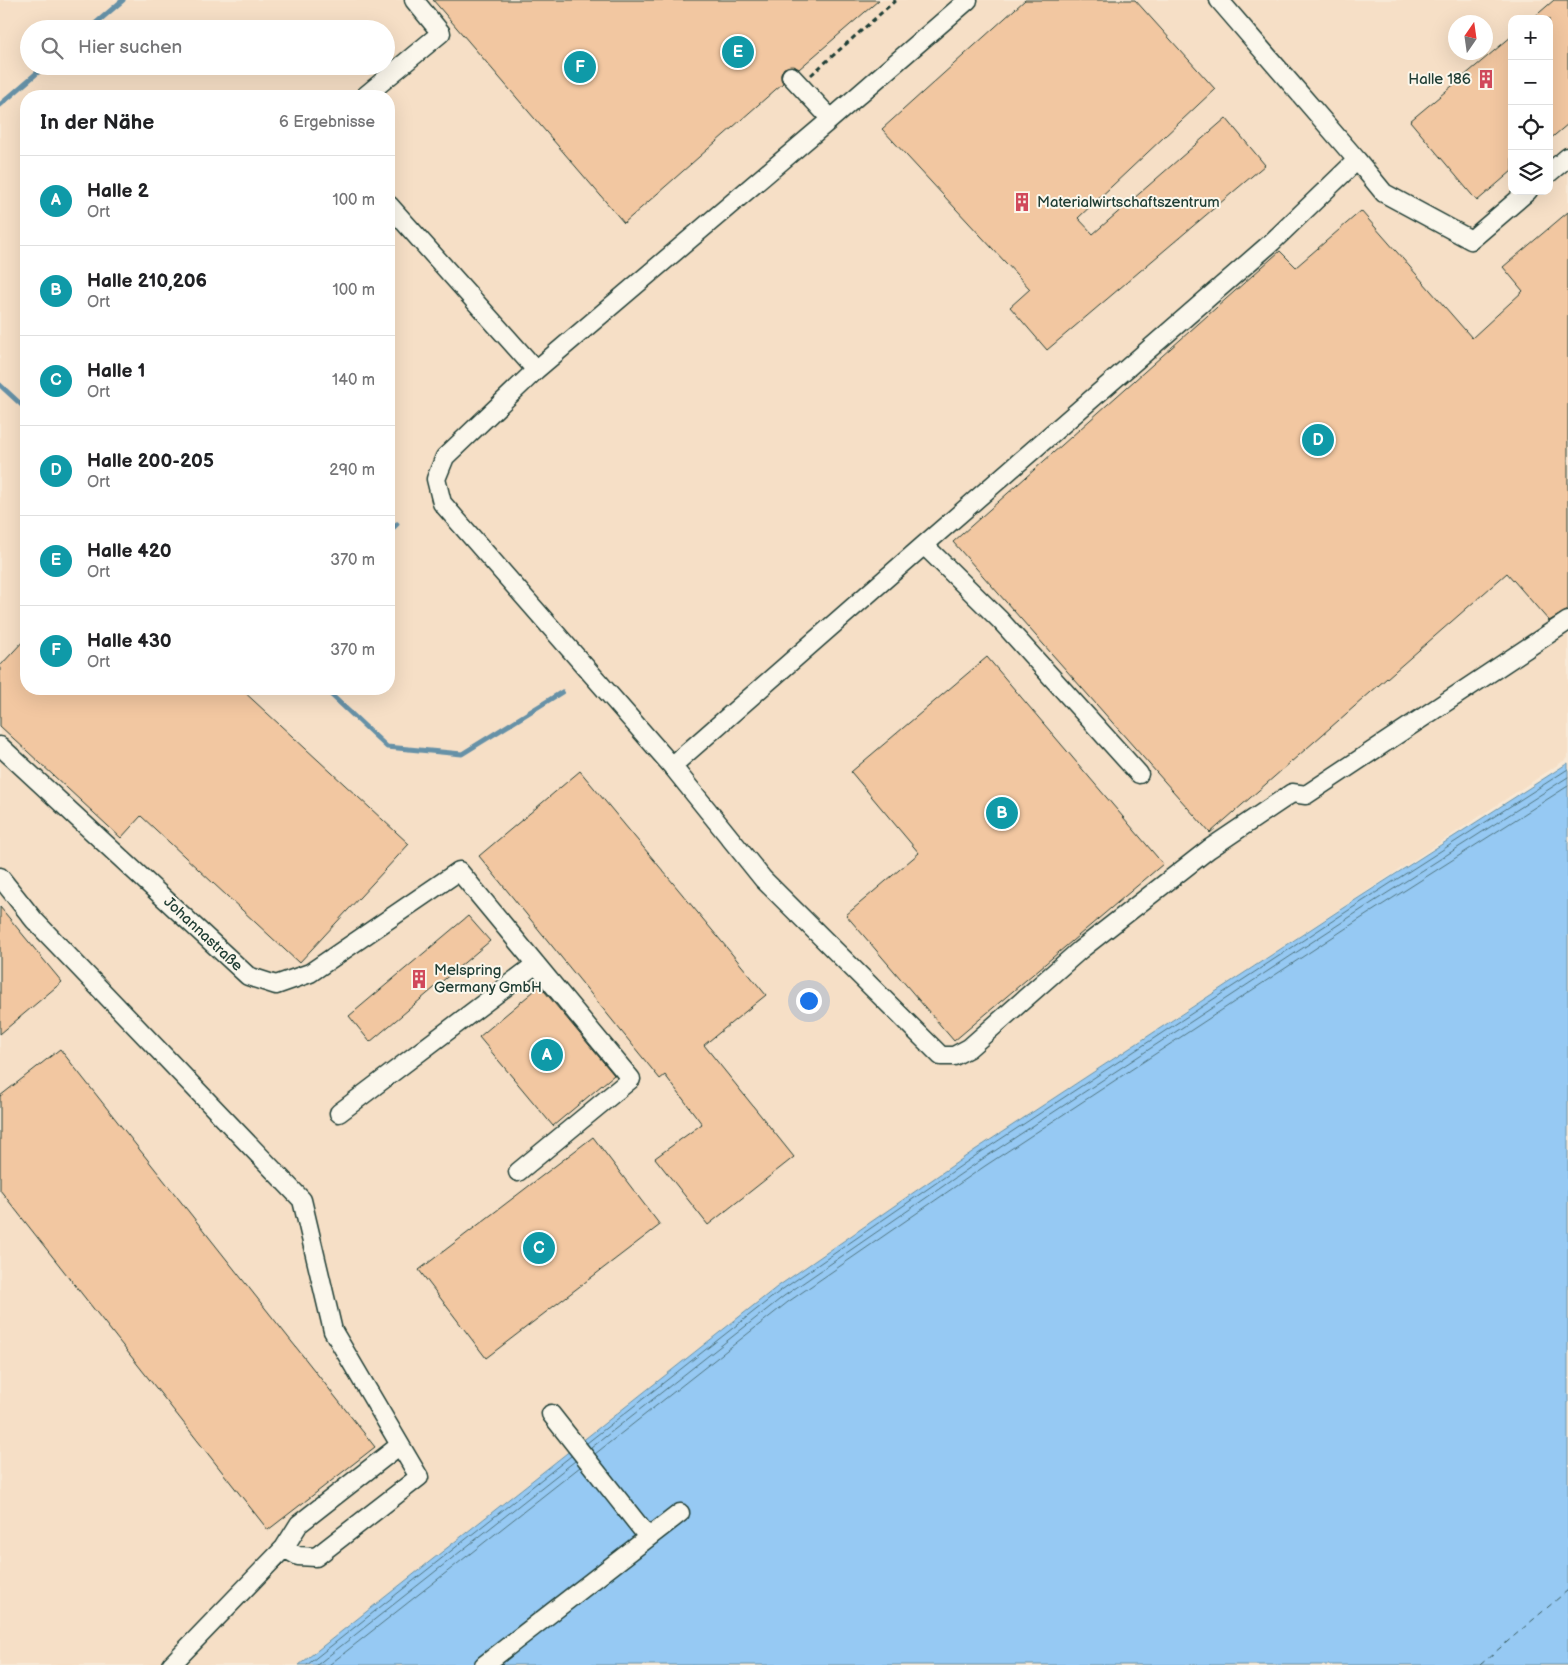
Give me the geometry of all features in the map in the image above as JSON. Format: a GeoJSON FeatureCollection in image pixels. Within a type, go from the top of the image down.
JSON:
{"type":"FeatureCollection","features":[{"type":"Feature","properties":{"kind":"street"},"geometry":{"type":"LineString","coordinates":[[395,71],[441,33],[414,0]]}},
{"type":"Feature","properties":{"kind":"street"},"geometry":{"type":"LineString","coordinates":[[968,0],[536,370],[446,457],[436,479],[442,503],[672,766],[763,879],[941,1056],[954,1056],[968,1048],[1080,950],[1208,849],[1292,792],[1306,795],[1568,621]]}},
{"type":"Feature","properties":{"kind":"street"},"geometry":{"type":"LineString","coordinates":[[1219,0],[1384,193],[1471,240],[1523,195]]}},
{"type":"Feature","properties":{"kind":"street"},"geometry":{"type":"LineString","coordinates":[[372,90],[390,75]]}},
{"type":"Feature","properties":{"kind":"street"},"geometry":{"type":"LineString","coordinates":[[795,81],[831,119]]}},
{"type":"Feature","properties":{"kind":"street"},"geometry":{"type":"LineString","coordinates":[[1553,170],[1568,157]]}},
{"type":"Feature","properties":{"kind":"street"},"geometry":{"type":"LineString","coordinates":[[672,766],[1272,242],[1357,160]]}},
{"type":"Feature","properties":{"kind":"street"},"geometry":{"type":"LineString","coordinates":[[395,212],[536,370]]}},
{"type":"Feature","properties":{"kind":"street"},"geometry":{"type":"LineString","coordinates":[[924,545],[1000,620],[1139,774]]}},
{"type":"Feature","properties":{"kind":"street","name":"Johannastraße"},"geometry":{"type":"LineString","coordinates":[[0,746],[248,976],[276,985],[310,973],[459,871],[536,964]]}},
{"type":"Feature","properties":{"kind":"street"},"geometry":{"type":"LineString","coordinates":[[0,877],[34,920],[302,1200],[333,1331],[419,1477],[316,1557],[298,1556],[284,1548]]}},
{"type":"Feature","properties":{"kind":"street"},"geometry":{"type":"LineString","coordinates":[[339,1113],[536,964],[631,1079],[518,1172]]}},
{"type":"Feature","properties":{"kind":"street"},"geometry":{"type":"LineString","coordinates":[[551,1414],[648,1537]]}},
{"type":"Feature","properties":{"kind":"street"},"geometry":{"type":"LineString","coordinates":[[171,1665],[284,1548],[299,1524],[400,1445]]}},
{"type":"Feature","properties":{"kind":"street"},"geometry":{"type":"LineString","coordinates":[[484,1665],[680,1513]]}},
{"type":"Feature","properties":{"kind":"path"},"geometry":{"type":"LineString","coordinates":[[795,81],[896,0]]}},
{"type":"Feature","properties":{"kind":"shaded area"},"geometry":{"type":"Polygon","coordinates":[[[0,0],[1568,0],[1568,758],[975,1150],[777,1287],[299,1665],[0,1665],[0,0]]]}},
{"type":"Feature","properties":{"kind":"water"},"geometry":{"type":"Polygon","coordinates":[[[1568,763],[1568,1665],[299,1665],[777,1287],[975,1150],[1346,906],[1568,763]]]}},
{"type":"Feature","properties":{"kind":"building"},"geometry":{"type":"Polygon","coordinates":[[[433,0],[879,0],[799,69],[794,66],[784,68],[781,73],[783,83],[624,223],[433,0]]]}},
{"type":"Feature","properties":{"kind":"building","name":"Materialwirtschaftszentrum"},"geometry":{"type":"Polygon","coordinates":[[[1025,0],[1135,0],[1215,89],[1078,218],[1093,234],[1226,118],[1265,165],[1047,350],[1010,307],[1030,289],[882,129],[1025,0]]]}},
{"type":"Feature","properties":{"kind":"building"},"geometry":{"type":"Polygon","coordinates":[[[1554,0],[1568,0],[1568,124],[1553,137],[1553,15],[1537,15],[1554,0]]]}},
{"type":"Feature","properties":{"kind":"building","name":"Halle 186"},"geometry":{"type":"Polygon","coordinates":[[[1508,39],[1508,174],[1477,201],[1410,121],[1483,60],[1493,60],[1493,52],[1508,39]]]}},
{"type":"Feature","properties":{"kind":"building"},"geometry":{"type":"Polygon","coordinates":[[[1361,211],[1472,338],[1523,291],[1503,267],[1568,212],[1568,610],[1549,621],[1507,573],[1210,833],[953,542],[1280,251],[1296,267],[1361,211]]]}},
{"type":"Feature","properties":{"kind":"building"},"geometry":{"type":"Polygon","coordinates":[[[20,644],[20,695],[248,695],[409,844],[299,963],[141,816],[121,838],[0,726],[0,666],[20,644]]]}},
{"type":"Feature","properties":{"kind":"building"},"geometry":{"type":"Polygon","coordinates":[[[987,657],[1163,864],[954,1041],[846,915],[919,853],[851,772],[987,657]]]}},
{"type":"Feature","properties":{"kind":"building"},"geometry":{"type":"Polygon","coordinates":[[[580,771],[766,995],[704,1045],[794,1157],[708,1225],[655,1158],[702,1124],[665,1075],[660,1079],[479,856],[580,771]]]}},
{"type":"Feature","properties":{"kind":"building"},"geometry":{"type":"Polygon","coordinates":[[[0,907],[62,982],[0,1034],[0,907]]]}},
{"type":"Feature","properties":{"kind":"building","name":"Melspring Germany GmbH"},"geometry":{"type":"Polygon","coordinates":[[[468,916],[490,941],[370,1042],[349,1016],[468,916]]]}},
{"type":"Feature","properties":{"kind":"building"},"geometry":{"type":"Polygon","coordinates":[[[540,986],[614,1075],[553,1126],[479,1037],[540,986]]]}},
{"type":"Feature","properties":{"kind":"building"},"geometry":{"type":"Polygon","coordinates":[[[60,1049],[375,1447],[268,1530],[0,1190],[0,1096],[60,1049]]]}},
{"type":"Feature","properties":{"kind":"building"},"geometry":{"type":"Polygon","coordinates":[[[593,1137],[660,1225],[486,1358],[419,1270],[593,1137]]]}},
{"type":"Feature","properties":{"kind":"waterway"},"geometry":{"type":"LineString","coordinates":[[100,20],[123,0]]}},
{"type":"Feature","properties":{"kind":"waterway"},"geometry":{"type":"LineString","coordinates":[[0,105],[35,75]]}},
{"type":"Feature","properties":{"kind":"waterway"},"geometry":{"type":"LineString","coordinates":[[0,385],[20,403]]}},
{"type":"Feature","properties":{"kind":"waterway"},"geometry":{"type":"LineString","coordinates":[[331,695],[387,747],[462,754],[562,692]]}},
{"type":"Feature","properties":{"kind":"ferry route"},"geometry":{"type":"LineString","coordinates":[[1480,1665],[1568,1590]]}},
{"type":"Feature","properties":{"kind":"place","name":"Halle 420"},"geometry":{"type":"Point","coordinates":[738,52]}},
{"type":"Feature","properties":{"kind":"place","name":"Halle 430"},"geometry":{"type":"Point","coordinates":[580,67]}},
{"type":"Feature","properties":{"kind":"place","name":"Halle 186"},"geometry":{"type":"Point","coordinates":[1486,79]}},
{"type":"Feature","properties":{"kind":"place","name":"Materialwirtschaftszentrum"},"geometry":{"type":"Point","coordinates":[1022,202]}},
{"type":"Feature","properties":{"kind":"place","name":"Halle 200-205"},"geometry":{"type":"Point","coordinates":[1318,440]}},
{"type":"Feature","properties":{"kind":"place","name":"Halle 210,206"},"geometry":{"type":"Point","coordinates":[1002,813]}},
{"type":"Feature","properties":{"kind":"place","name":"Melspring Germany GmbH"},"geometry":{"type":"Point","coordinates":[419,979]}},
{"type":"Feature","properties":{"kind":"place","name":"Halle 2"},"geometry":{"type":"Point","coordinates":[547,1055]}},
{"type":"Feature","properties":{"kind":"place","name":"Halle 1"},"geometry":{"type":"Point","coordinates":[539,1248]}}]}
